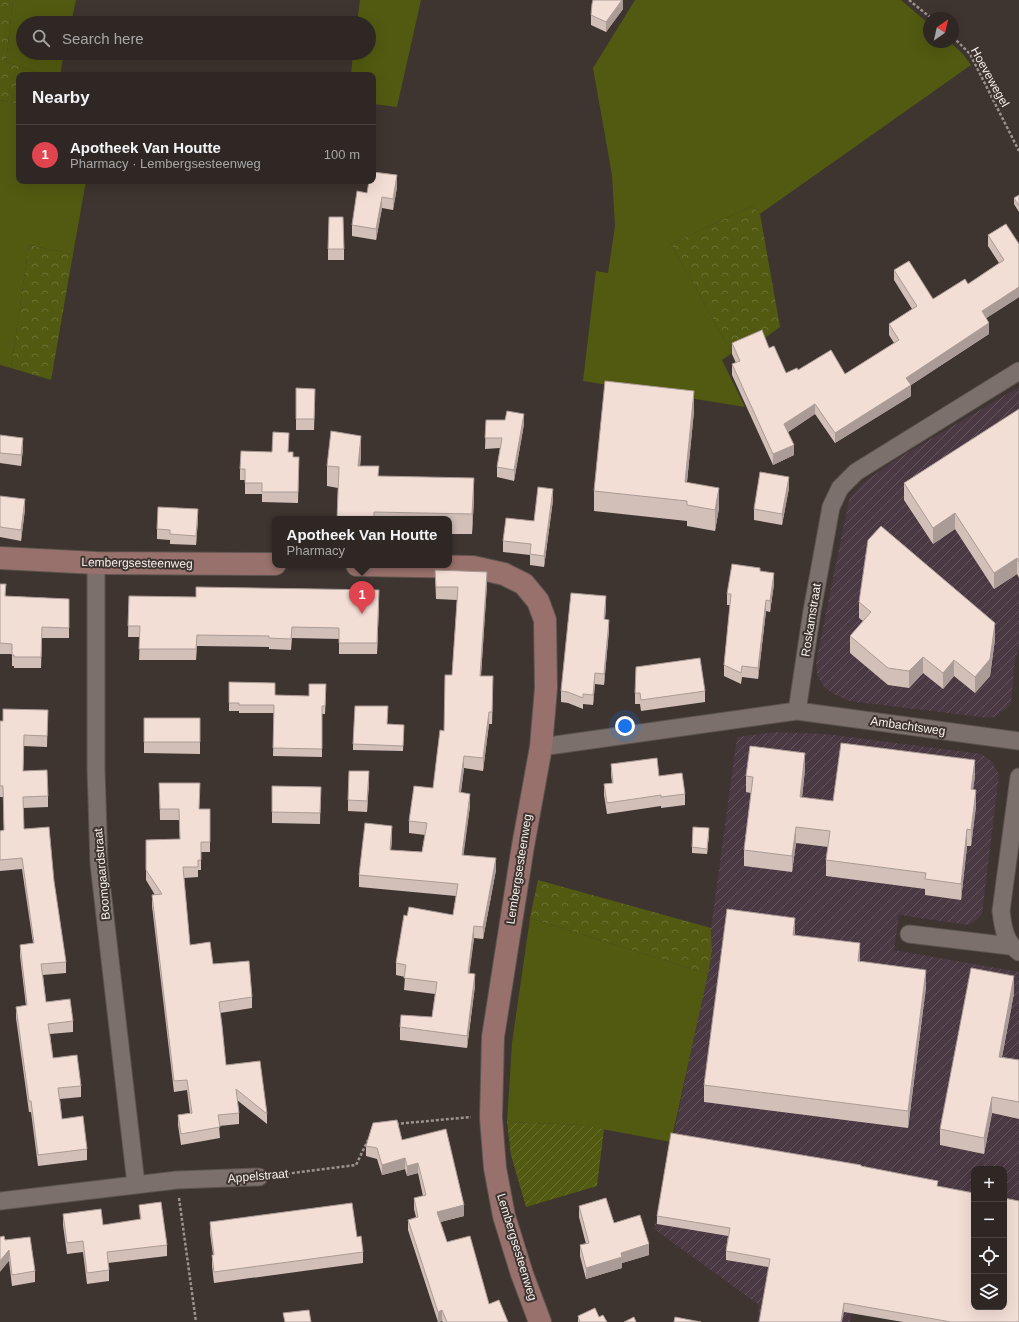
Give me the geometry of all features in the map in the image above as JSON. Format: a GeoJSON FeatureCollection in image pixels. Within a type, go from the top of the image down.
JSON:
{"type":"FeatureCollection","features":[{"type":"Feature","properties":{"kind":"street","name":"Roskamstraat"},"geometry":{"type":"LineString","coordinates":[[797,711],[812,611],[831,507],[840,488],[856,472],[1019,371]]}},
{"type":"Feature","properties":{"kind":"street","name":"Lembergsesteenweg"},"geometry":{"type":"LineString","coordinates":[[0,558],[96,563],[272,564]]}},
{"type":"Feature","properties":{"kind":"street","name":"Boomgaardstraat"},"geometry":{"type":"LineString","coordinates":[[96,563],[96,769],[99,864],[136,1184]]}},
{"type":"Feature","properties":{"kind":"street","name":"Lembergsesteenweg"},"geometry":{"type":"LineString","coordinates":[[452,567],[473,567],[504,574],[524,584],[538,601],[545,620],[546,688],[540,747],[522,846],[493,1037],[491,1118],[495,1168],[504,1216],[522,1274],[540,1322]]}},
{"type":"Feature","properties":{"kind":"street","name":"Ambachtsweg"},"geometry":{"type":"LineString","coordinates":[[797,711],[1019,741]]}},
{"type":"Feature","properties":{"kind":"street"},"geometry":{"type":"LineString","coordinates":[[540,747],[797,711]]}},
{"type":"Feature","properties":{"kind":"street"},"geometry":{"type":"LineString","coordinates":[[1015,949],[1003,930],[1002,912],[1019,777]]}},
{"type":"Feature","properties":{"kind":"street"},"geometry":{"type":"LineString","coordinates":[[909,934],[1015,949]]}},
{"type":"Feature","properties":{"kind":"street","name":"Appelstraat"},"geometry":{"type":"LineString","coordinates":[[0,1201],[177,1180],[259,1177]]}},
{"type":"Feature","properties":{"kind":"path"},"geometry":{"type":"LineString","coordinates":[[909,0],[924,12]]}},
{"type":"Feature","properties":{"kind":"path","name":"Hoevewegel"},"geometry":{"type":"LineString","coordinates":[[959,43],[970,54],[1019,151]]}},
{"type":"Feature","properties":{"kind":"path"},"geometry":{"type":"LineString","coordinates":[[390,1124],[466,1117],[491,1118]]}},
{"type":"Feature","properties":{"kind":"path","name":"Appelstraat"},"geometry":{"type":"LineString","coordinates":[[259,1177],[356,1165],[368,1139]]}},
{"type":"Feature","properties":{"kind":"path"},"geometry":{"type":"LineString","coordinates":[[177,1180],[196,1322]]}},
{"type":"Feature","properties":{"kind":"shaded area"},"geometry":{"type":"Polygon","coordinates":[[[1019,387],[1019,648],[1015,660],[1011,702],[1007,708],[995,717],[989,718],[849,701],[834,694],[824,687],[817,675],[816,662],[849,499],[863,483],[895,460],[1019,387]]]}},
{"type":"Feature","properties":{"kind":"shaded area"},"geometry":{"type":"Polygon","coordinates":[[[775,732],[826,734],[982,754],[993,763],[999,775],[982,914],[974,922],[968,925],[899,915],[894,950],[1019,972],[1019,1204],[1007,1201],[1007,1166],[971,1166],[971,1193],[879,1173],[850,1322],[757,1322],[759,1305],[654,1229],[712,951],[711,928],[737,737],[775,732]]]}},
{"type":"Feature","properties":{"kind":"green space"},"geometry":{"type":"Polygon","coordinates":[[[0,0],[13,0],[6,62],[37,72],[16,72],[16,103],[0,100],[0,0]]]}},
{"type":"Feature","properties":{"kind":"green space"},"geometry":{"type":"Polygon","coordinates":[[[13,0],[76,0],[73,16],[16,16],[16,60],[63,60],[61,72],[37,72],[6,62],[13,0]]]}},
{"type":"Feature","properties":{"kind":"green space"},"geometry":{"type":"Polygon","coordinates":[[[360,0],[421,0],[397,107],[376,104],[376,72],[351,72],[352,60],[376,60],[376,16],[358,16],[360,0]]]}},
{"type":"Feature","properties":{"kind":"green space"},"geometry":{"type":"Polygon","coordinates":[[[635,0],[901,0],[923,19],[923,48],[956,48],[971,65],[760,214],[752,206],[671,244],[732,353],[722,360],[745,407],[583,381],[596,271],[608,273],[615,226],[612,175],[593,68],[635,0]]]}},
{"type":"Feature","properties":{"kind":"green space"},"geometry":{"type":"Polygon","coordinates":[[[0,100],[16,103],[16,184],[85,184],[73,254],[29,245],[11,368],[0,365],[0,100]]]}},
{"type":"Feature","properties":{"kind":"green space"},"geometry":{"type":"Polygon","coordinates":[[[752,206],[760,214],[780,327],[762,340],[732,353],[671,244],[752,206]]]}},
{"type":"Feature","properties":{"kind":"green space"},"geometry":{"type":"Polygon","coordinates":[[[29,245],[73,254],[51,380],[11,368],[29,245]]]}},
{"type":"Feature","properties":{"kind":"green space"},"geometry":{"type":"Polygon","coordinates":[[[538,880],[711,928],[712,951],[708,974],[530,918],[538,880]]]}},
{"type":"Feature","properties":{"kind":"green space"},"geometry":{"type":"Polygon","coordinates":[[[530,918],[708,974],[671,1142],[581,1125],[507,1122],[512,1043],[530,918]]]}},
{"type":"Feature","properties":{"kind":"green space"},"geometry":{"type":"Polygon","coordinates":[[[507,1122],[581,1125],[604,1129],[597,1186],[526,1207],[511,1155],[507,1122]]]}},
{"type":"Feature","properties":{"kind":"building"},"geometry":{"type":"Polygon","coordinates":[[[593,0],[622,0],[606,22],[591,15],[593,0]]]}},
{"type":"Feature","properties":{"kind":"building"},"geometry":{"type":"Polygon","coordinates":[[[376,172],[397,175],[393,199],[382,197],[376,229],[352,225],[357,191],[367,193],[368,184],[376,184],[376,172]]]}},
{"type":"Feature","properties":{"kind":"building"},"geometry":{"type":"Polygon","coordinates":[[[1019,195],[1019,206],[1014,198],[1019,195]]]}},
{"type":"Feature","properties":{"kind":"building"},"geometry":{"type":"Polygon","coordinates":[[[329,217],[343,217],[344,249],[328,249],[329,217]]]}},
{"type":"Feature","properties":{"kind":"building"},"geometry":{"type":"Polygon","coordinates":[[[1006,224],[1019,244],[1019,287],[982,311],[989,323],[906,378],[911,385],[835,433],[815,404],[784,424],[794,445],[773,454],[732,364],[740,361],[732,343],[762,330],[769,348],[774,346],[786,373],[797,368],[798,370],[831,350],[845,374],[899,340],[889,324],[917,306],[894,270],[909,261],[933,299],[965,279],[968,284],[1004,260],[988,235],[1006,224]]]}},
{"type":"Feature","properties":{"kind":"building"},"geometry":{"type":"Polygon","coordinates":[[[605,381],[694,391],[685,482],[719,488],[715,510],[687,505],[687,501],[594,491],[605,381]]]}},
{"type":"Feature","properties":{"kind":"building"},"geometry":{"type":"Polygon","coordinates":[[[296,388],[315,389],[314,419],[296,419],[296,388]]]}},
{"type":"Feature","properties":{"kind":"building"},"geometry":{"type":"Polygon","coordinates":[[[1019,409],[1019,562],[1017,558],[994,573],[955,513],[933,528],[904,483],[1019,409]]]}},
{"type":"Feature","properties":{"kind":"building"},"geometry":{"type":"Polygon","coordinates":[[[507,411],[524,414],[514,470],[497,467],[502,438],[485,438],[486,420],[505,420],[507,411]]]}},
{"type":"Feature","properties":{"kind":"building"},"geometry":{"type":"Polygon","coordinates":[[[331,431],[361,436],[358,466],[379,466],[378,476],[474,478],[472,514],[374,512],[374,516],[337,516],[339,467],[327,466],[331,431]]]}},
{"type":"Feature","properties":{"kind":"building"},"geometry":{"type":"Polygon","coordinates":[[[273,432],[289,433],[288,452],[293,452],[293,457],[299,457],[298,492],[262,492],[262,483],[245,483],[245,469],[240,469],[241,451],[272,452],[273,432]]]}},
{"type":"Feature","properties":{"kind":"building"},"geometry":{"type":"Polygon","coordinates":[[[0,435],[23,438],[21,455],[0,453],[0,435]]]}},
{"type":"Feature","properties":{"kind":"building"},"geometry":{"type":"Polygon","coordinates":[[[760,472],[789,477],[782,514],[754,509],[760,472]]]}},
{"type":"Feature","properties":{"kind":"building"},"geometry":{"type":"Polygon","coordinates":[[[538,487],[553,489],[544,556],[530,554],[531,544],[503,541],[506,518],[534,521],[538,487]]]}},
{"type":"Feature","properties":{"kind":"building"},"geometry":{"type":"Polygon","coordinates":[[[0,496],[25,499],[21,530],[0,527],[0,496]]]}},
{"type":"Feature","properties":{"kind":"building"},"geometry":{"type":"Polygon","coordinates":[[[158,507],[198,509],[196,536],[170,534],[170,530],[157,529],[158,507]]]}},
{"type":"Feature","properties":{"kind":"building"},"geometry":{"type":"Polygon","coordinates":[[[881,526],[995,623],[990,659],[975,677],[954,660],[943,673],[923,657],[909,671],[888,668],[850,636],[871,612],[859,602],[868,540],[881,526]]]}},
{"type":"Feature","properties":{"kind":"building"},"geometry":{"type":"Polygon","coordinates":[[[732,564],[760,568],[760,571],[774,573],[770,601],[766,600],[758,668],[742,666],[741,673],[724,665],[731,594],[727,594],[732,564]]]}},
{"type":"Feature","properties":{"kind":"building"},"geometry":{"type":"Polygon","coordinates":[[[435,570],[487,572],[480,676],[493,676],[492,712],[489,712],[483,758],[464,756],[459,792],[470,794],[462,855],[496,858],[483,927],[474,926],[468,973],[475,974],[467,1036],[400,1027],[401,1015],[432,1017],[437,982],[404,978],[406,965],[396,963],[404,915],[407,916],[409,907],[453,915],[458,884],[359,875],[365,823],[392,826],[390,850],[422,852],[427,823],[409,821],[414,786],[433,788],[440,730],[444,731],[445,675],[452,675],[458,587],[436,587],[435,570]]]}},
{"type":"Feature","properties":{"kind":"building"},"geometry":{"type":"Polygon","coordinates":[[[0,584],[6,584],[5,596],[69,599],[69,628],[42,627],[41,657],[14,657],[14,655],[12,655],[12,644],[0,643],[0,584]]]}},
{"type":"Feature","properties":{"kind":"building"},"geometry":{"type":"Polygon","coordinates":[[[196,587],[379,590],[377,643],[339,643],[339,628],[292,627],[291,639],[269,638],[269,636],[197,635],[196,649],[139,649],[140,626],[128,626],[129,596],[196,597],[196,587]]]}},
{"type":"Feature","properties":{"kind":"building"},"geometry":{"type":"Polygon","coordinates":[[[571,593],[606,596],[604,619],[609,620],[604,674],[595,673],[593,695],[583,694],[583,698],[561,691],[571,593]]]}},
{"type":"Feature","properties":{"kind":"building"},"geometry":{"type":"Polygon","coordinates":[[[700,658],[705,691],[641,700],[640,693],[635,693],[636,667],[700,658]]]}},
{"type":"Feature","properties":{"kind":"building"},"geometry":{"type":"Polygon","coordinates":[[[229,682],[275,683],[275,695],[309,696],[309,684],[326,684],[325,706],[322,706],[322,749],[273,748],[274,705],[239,705],[239,703],[229,703],[229,682]]]}},
{"type":"Feature","properties":{"kind":"building"},"geometry":{"type":"Polygon","coordinates":[[[355,706],[388,706],[387,724],[404,725],[403,746],[353,744],[355,706]]]}},
{"type":"Feature","properties":{"kind":"building"},"geometry":{"type":"Polygon","coordinates":[[[3,709],[48,710],[47,736],[24,735],[23,771],[47,770],[48,796],[23,797],[24,829],[49,827],[54,881],[66,962],[41,964],[46,1002],[70,999],[73,1021],[48,1024],[53,1058],[77,1055],[81,1086],[58,1088],[62,1119],[83,1116],[87,1149],[38,1155],[16,1007],[27,1005],[20,945],[34,943],[22,858],[0,860],[0,831],[4,830],[3,786],[0,786],[0,721],[3,721],[3,709]]]}},
{"type":"Feature","properties":{"kind":"building"},"geometry":{"type":"Polygon","coordinates":[[[144,718],[200,718],[200,742],[144,742],[144,718]]]}},
{"type":"Feature","properties":{"kind":"building"},"geometry":{"type":"Polygon","coordinates":[[[841,743],[975,760],[971,789],[976,790],[971,830],[967,829],[961,884],[925,879],[926,873],[826,860],[830,831],[796,827],[792,856],[744,850],[753,777],[746,776],[750,746],[805,753],[800,797],[833,801],[841,743]]]}},
{"type":"Feature","properties":{"kind":"building"},"geometry":{"type":"Polygon","coordinates":[[[657,758],[659,776],[682,773],[685,794],[661,797],[661,795],[607,803],[604,784],[613,783],[611,764],[657,758]]]}},
{"type":"Feature","properties":{"kind":"building"},"geometry":{"type":"Polygon","coordinates":[[[349,771],[369,771],[367,801],[348,800],[349,771]]]}},
{"type":"Feature","properties":{"kind":"building"},"geometry":{"type":"Polygon","coordinates":[[[159,783],[200,783],[199,809],[210,809],[210,842],[201,842],[201,860],[198,860],[198,867],[183,867],[190,945],[210,942],[213,964],[249,961],[252,997],[219,1002],[226,1065],[260,1061],[267,1114],[236,1089],[239,1113],[218,1115],[220,1127],[181,1134],[178,1115],[192,1113],[187,1080],[174,1081],[152,895],[162,894],[146,870],[146,840],[180,839],[179,809],[160,809],[159,783]]]}},
{"type":"Feature","properties":{"kind":"building"},"geometry":{"type":"Polygon","coordinates":[[[272,786],[321,787],[320,813],[272,812],[272,786]]]}},
{"type":"Feature","properties":{"kind":"building"},"geometry":{"type":"Polygon","coordinates":[[[693,827],[709,828],[707,849],[692,847],[693,827]]]}},
{"type":"Feature","properties":{"kind":"building"},"geometry":{"type":"Polygon","coordinates":[[[727,909],[795,918],[793,935],[860,943],[858,961],[926,970],[908,1111],[704,1085],[727,909]]]}},
{"type":"Feature","properties":{"kind":"building"},"geometry":{"type":"Polygon","coordinates":[[[971,968],[1014,976],[999,1057],[1019,1060],[1019,1102],[992,1097],[984,1138],[940,1129],[971,968]]]}},
{"type":"Feature","properties":{"kind":"building"},"geometry":{"type":"Polygon","coordinates":[[[397,1120],[402,1140],[446,1129],[464,1205],[437,1212],[447,1242],[470,1236],[489,1304],[499,1300],[508,1322],[447,1322],[442,1310],[438,1312],[408,1220],[418,1217],[414,1198],[426,1195],[418,1163],[407,1166],[405,1158],[382,1165],[377,1148],[366,1146],[373,1123],[397,1120]]]}},
{"type":"Feature","properties":{"kind":"building"},"geometry":{"type":"Polygon","coordinates":[[[671,1133],[861,1165],[938,1181],[937,1186],[971,1192],[971,1310],[1007,1310],[1007,1199],[1019,1201],[1019,1322],[951,1322],[844,1303],[841,1322],[759,1322],[770,1259],[726,1251],[730,1228],[657,1216],[671,1133]]]}},
{"type":"Feature","properties":{"kind":"building"},"geometry":{"type":"Polygon","coordinates":[[[606,1198],[614,1223],[640,1215],[649,1244],[621,1253],[622,1257],[586,1268],[580,1245],[589,1243],[579,1206],[606,1198]]]}},
{"type":"Feature","properties":{"kind":"building"},"geometry":{"type":"Polygon","coordinates":[[[161,1202],[167,1245],[107,1252],[109,1270],[87,1273],[83,1241],[67,1243],[63,1214],[101,1209],[103,1225],[141,1219],[139,1205],[161,1202]]]}},
{"type":"Feature","properties":{"kind":"building"},"geometry":{"type":"Polygon","coordinates":[[[352,1203],[357,1237],[361,1236],[363,1252],[214,1272],[212,1255],[214,1255],[210,1222],[352,1203]]]}},
{"type":"Feature","properties":{"kind":"building"},"geometry":{"type":"Polygon","coordinates":[[[4,1236],[5,1240],[30,1237],[35,1271],[12,1275],[9,1250],[0,1261],[0,1237],[4,1236]]]}},
{"type":"Feature","properties":{"kind":"building"},"geometry":{"type":"Polygon","coordinates":[[[595,1308],[599,1317],[603,1315],[607,1322],[580,1322],[578,1316],[595,1308]]]}},
{"type":"Feature","properties":{"kind":"building"},"geometry":{"type":"Polygon","coordinates":[[[309,1310],[311,1322],[285,1322],[283,1313],[309,1310]]]}},
{"type":"Feature","properties":{"kind":"building"},"geometry":{"type":"Polygon","coordinates":[[[634,1317],[636,1322],[624,1322],[634,1317]]]}},
{"type":"Feature","properties":{"kind":"building"},"geometry":{"type":"Polygon","coordinates":[[[675,1317],[701,1322],[674,1322],[675,1317]]]}},
{"type":"Feature","properties":{"kind":"place","name":"Apotheek Van Houtte"},"geometry":{"type":"Point","coordinates":[362,614]}}]}
